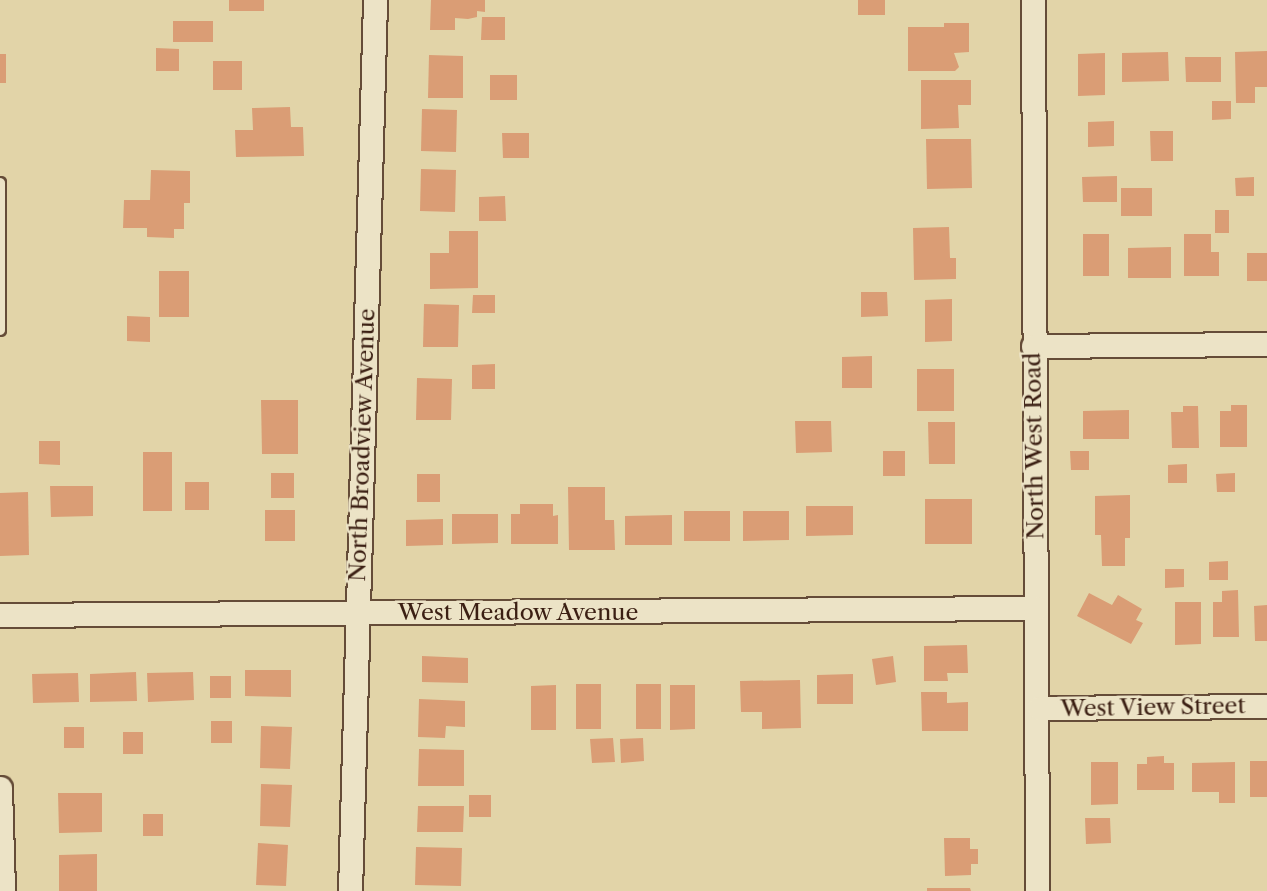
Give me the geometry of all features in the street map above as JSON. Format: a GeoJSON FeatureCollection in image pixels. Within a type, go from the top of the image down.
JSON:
{"type":"FeatureCollection","features":[{"type":"Feature","properties":{"kind":"street","name":"North Broadview Avenue"},"geometry":{"type":"LineString","coordinates":[[350,891],[375,0]]}},
{"type":"Feature","properties":{"kind":"street","name":"North West Road"},"geometry":{"type":"LineString","coordinates":[[1033,0],[1037,891]]}},
{"type":"Feature","properties":{"kind":"street"},"geometry":{"type":"LineString","coordinates":[[1034,346],[1267,344]]}},
{"type":"Feature","properties":{"kind":"street","name":"West Meadow Avenue"},"geometry":{"type":"LineString","coordinates":[[0,615],[1036,608]]}},
{"type":"Feature","properties":{"kind":"street","name":"West View Street"},"geometry":{"type":"LineString","coordinates":[[1038,708],[1267,706]]}},
{"type":"Feature","properties":{"kind":"street"},"geometry":{"type":"LineString","coordinates":[[0,788],[3,891]]}},
{"type":"Feature","properties":{"kind":"lane"},"geometry":{"type":"LineString","coordinates":[[0,183],[0,330]]}},
{"type":"Feature","properties":{"kind":"building"},"geometry":{"type":"Polygon","coordinates":[[[229,0],[264,0],[264,11],[229,11],[229,0]]]}},
{"type":"Feature","properties":{"kind":"building"},"geometry":{"type":"Polygon","coordinates":[[[431,0],[485,0],[485,12],[477,11],[477,17],[468,19],[455,18],[455,30],[430,30],[431,0]]]}},
{"type":"Feature","properties":{"kind":"building"},"geometry":{"type":"Polygon","coordinates":[[[858,0],[885,0],[885,15],[858,15],[858,0]]]}},
{"type":"Feature","properties":{"kind":"building"},"geometry":{"type":"Polygon","coordinates":[[[482,17],[505,17],[505,40],[481,40],[482,17]]]}},
{"type":"Feature","properties":{"kind":"building"},"geometry":{"type":"Polygon","coordinates":[[[173,21],[213,21],[213,42],[173,42],[173,21]]]}},
{"type":"Feature","properties":{"kind":"building"},"geometry":{"type":"Polygon","coordinates":[[[944,23],[969,23],[969,52],[954,53],[959,67],[955,71],[908,71],[908,27],[944,27],[944,23]]]}},
{"type":"Feature","properties":{"kind":"building"},"geometry":{"type":"Polygon","coordinates":[[[156,48],[179,49],[179,71],[156,71],[156,48]]]}},
{"type":"Feature","properties":{"kind":"building"},"geometry":{"type":"Polygon","coordinates":[[[1267,51],[1267,87],[1255,87],[1255,103],[1236,103],[1235,52],[1267,51]]]}},
{"type":"Feature","properties":{"kind":"building"},"geometry":{"type":"Polygon","coordinates":[[[1168,52],[1169,81],[1122,82],[1122,53],[1168,52]]]}},
{"type":"Feature","properties":{"kind":"building"},"geometry":{"type":"Polygon","coordinates":[[[1105,53],[1105,95],[1078,96],[1078,54],[1105,53]]]}},
{"type":"Feature","properties":{"kind":"building"},"geometry":{"type":"Polygon","coordinates":[[[0,54],[6,54],[6,83],[0,83],[0,54]]]}},
{"type":"Feature","properties":{"kind":"building"},"geometry":{"type":"Polygon","coordinates":[[[429,55],[463,56],[463,98],[428,98],[429,55]]]}},
{"type":"Feature","properties":{"kind":"building"},"geometry":{"type":"Polygon","coordinates":[[[1185,57],[1221,57],[1221,82],[1186,82],[1185,57]]]}},
{"type":"Feature","properties":{"kind":"building"},"geometry":{"type":"Polygon","coordinates":[[[213,61],[242,61],[242,90],[213,90],[213,61]]]}},
{"type":"Feature","properties":{"kind":"building"},"geometry":{"type":"Polygon","coordinates":[[[490,75],[517,75],[517,100],[490,100],[490,75]]]}},
{"type":"Feature","properties":{"kind":"building"},"geometry":{"type":"Polygon","coordinates":[[[921,80],[971,80],[971,105],[958,105],[959,128],[921,129],[921,80]]]}},
{"type":"Feature","properties":{"kind":"building"},"geometry":{"type":"Polygon","coordinates":[[[1212,101],[1231,101],[1231,119],[1212,120],[1212,101]]]}},
{"type":"Feature","properties":{"kind":"building"},"geometry":{"type":"Polygon","coordinates":[[[290,107],[291,127],[303,127],[304,156],[236,157],[235,130],[253,130],[252,108],[290,107]]]}},
{"type":"Feature","properties":{"kind":"building"},"geometry":{"type":"Polygon","coordinates":[[[422,109],[457,110],[456,152],[421,151],[422,109]]]}},
{"type":"Feature","properties":{"kind":"building"},"geometry":{"type":"Polygon","coordinates":[[[1114,121],[1114,146],[1088,147],[1088,122],[1114,121]]]}},
{"type":"Feature","properties":{"kind":"building"},"geometry":{"type":"Polygon","coordinates":[[[1150,131],[1173,131],[1173,161],[1151,161],[1150,131]]]}},
{"type":"Feature","properties":{"kind":"building"},"geometry":{"type":"Polygon","coordinates":[[[502,133],[529,133],[529,158],[503,158],[502,133]]]}},
{"type":"Feature","properties":{"kind":"building"},"geometry":{"type":"Polygon","coordinates":[[[926,139],[971,139],[972,188],[927,189],[926,139]]]}},
{"type":"Feature","properties":{"kind":"building"},"geometry":{"type":"Polygon","coordinates":[[[421,169],[456,170],[455,212],[420,211],[421,169]]]}},
{"type":"Feature","properties":{"kind":"building"},"geometry":{"type":"Polygon","coordinates":[[[151,170],[190,171],[190,203],[184,203],[184,229],[174,229],[174,238],[147,237],[147,228],[123,228],[124,200],[150,200],[151,170]]]}},
{"type":"Feature","properties":{"kind":"building"},"geometry":{"type":"Polygon","coordinates":[[[1117,176],[1117,202],[1083,202],[1082,177],[1117,176]]]}},
{"type":"Feature","properties":{"kind":"building"},"geometry":{"type":"Polygon","coordinates":[[[1254,177],[1254,196],[1236,196],[1235,178],[1254,177]]]}},
{"type":"Feature","properties":{"kind":"building"},"geometry":{"type":"Polygon","coordinates":[[[1121,188],[1152,188],[1152,216],[1121,216],[1121,188]]]}},
{"type":"Feature","properties":{"kind":"building"},"geometry":{"type":"Polygon","coordinates":[[[505,196],[506,221],[479,221],[479,197],[505,196]]]}},
{"type":"Feature","properties":{"kind":"building"},"geometry":{"type":"Polygon","coordinates":[[[1215,210],[1229,210],[1229,233],[1215,233],[1215,210]]]}},
{"type":"Feature","properties":{"kind":"building"},"geometry":{"type":"Polygon","coordinates":[[[949,227],[950,258],[956,258],[956,279],[914,280],[913,228],[949,227]]]}},
{"type":"Feature","properties":{"kind":"building"},"geometry":{"type":"Polygon","coordinates":[[[449,231],[478,231],[478,288],[430,289],[430,253],[449,253],[449,231]]]}},
{"type":"Feature","properties":{"kind":"building"},"geometry":{"type":"Polygon","coordinates":[[[1083,234],[1109,234],[1109,276],[1083,276],[1083,234]]]}},
{"type":"Feature","properties":{"kind":"building"},"geometry":{"type":"Polygon","coordinates":[[[1184,234],[1211,234],[1211,252],[1219,252],[1219,276],[1184,276],[1184,234]]]}},
{"type":"Feature","properties":{"kind":"building"},"geometry":{"type":"Polygon","coordinates":[[[1171,247],[1171,278],[1128,278],[1128,248],[1171,247]]]}},
{"type":"Feature","properties":{"kind":"building"},"geometry":{"type":"Polygon","coordinates":[[[1247,253],[1267,253],[1267,281],[1247,281],[1247,253]]]}},
{"type":"Feature","properties":{"kind":"building"},"geometry":{"type":"Polygon","coordinates":[[[159,271],[189,271],[189,317],[159,317],[159,271]]]}},
{"type":"Feature","properties":{"kind":"building"},"geometry":{"type":"Polygon","coordinates":[[[861,292],[887,292],[888,316],[861,317],[861,292]]]}},
{"type":"Feature","properties":{"kind":"building"},"geometry":{"type":"Polygon","coordinates":[[[473,295],[495,295],[495,313],[472,313],[473,295]]]}},
{"type":"Feature","properties":{"kind":"building"},"geometry":{"type":"Polygon","coordinates":[[[952,299],[952,341],[925,342],[925,300],[952,299]]]}},
{"type":"Feature","properties":{"kind":"building"},"geometry":{"type":"Polygon","coordinates":[[[424,304],[459,305],[458,347],[423,347],[424,304]]]}},
{"type":"Feature","properties":{"kind":"building"},"geometry":{"type":"Polygon","coordinates":[[[127,316],[150,317],[150,342],[127,341],[127,316]]]}},
{"type":"Feature","properties":{"kind":"building"},"geometry":{"type":"Polygon","coordinates":[[[872,356],[872,388],[842,388],[842,357],[872,356]]]}},
{"type":"Feature","properties":{"kind":"building"},"geometry":{"type":"Polygon","coordinates":[[[495,364],[495,389],[472,389],[472,365],[495,364]]]}},
{"type":"Feature","properties":{"kind":"building"},"geometry":{"type":"Polygon","coordinates":[[[917,369],[954,369],[954,411],[917,411],[917,369]]]}},
{"type":"Feature","properties":{"kind":"building"},"geometry":{"type":"Polygon","coordinates":[[[417,378],[452,379],[451,420],[416,420],[417,378]]]}},
{"type":"Feature","properties":{"kind":"building"},"geometry":{"type":"Polygon","coordinates":[[[261,400],[298,400],[298,454],[262,454],[261,400]]]}},
{"type":"Feature","properties":{"kind":"building"},"geometry":{"type":"Polygon","coordinates":[[[1231,405],[1247,405],[1247,447],[1220,447],[1220,411],[1231,411],[1231,405]]]}},
{"type":"Feature","properties":{"kind":"building"},"geometry":{"type":"Polygon","coordinates":[[[1183,406],[1198,406],[1199,448],[1172,448],[1171,412],[1183,412],[1183,406]]]}},
{"type":"Feature","properties":{"kind":"building"},"geometry":{"type":"Polygon","coordinates":[[[1129,410],[1129,439],[1083,439],[1083,411],[1129,410]]]}},
{"type":"Feature","properties":{"kind":"building"},"geometry":{"type":"Polygon","coordinates":[[[795,421],[831,421],[832,452],[796,453],[795,421]]]}},
{"type":"Feature","properties":{"kind":"building"},"geometry":{"type":"Polygon","coordinates":[[[928,422],[955,422],[955,464],[929,464],[928,422]]]}},
{"type":"Feature","properties":{"kind":"building"},"geometry":{"type":"Polygon","coordinates":[[[39,441],[60,441],[60,465],[39,464],[39,441]]]}},
{"type":"Feature","properties":{"kind":"building"},"geometry":{"type":"Polygon","coordinates":[[[883,451],[905,451],[905,476],[883,476],[883,451]]]}},
{"type":"Feature","properties":{"kind":"building"},"geometry":{"type":"Polygon","coordinates":[[[1070,451],[1089,451],[1089,470],[1071,470],[1070,451]]]}},
{"type":"Feature","properties":{"kind":"building"},"geometry":{"type":"Polygon","coordinates":[[[143,452],[172,452],[172,511],[143,511],[143,452]]]}},
{"type":"Feature","properties":{"kind":"building"},"geometry":{"type":"Polygon","coordinates":[[[1187,464],[1187,483],[1168,483],[1168,465],[1187,464]]]}},
{"type":"Feature","properties":{"kind":"building"},"geometry":{"type":"Polygon","coordinates":[[[271,473],[294,473],[294,498],[271,498],[271,473]]]}},
{"type":"Feature","properties":{"kind":"building"},"geometry":{"type":"Polygon","coordinates":[[[1235,473],[1235,492],[1217,492],[1216,474],[1235,473]]]}},
{"type":"Feature","properties":{"kind":"building"},"geometry":{"type":"Polygon","coordinates":[[[417,474],[440,474],[440,502],[417,502],[417,474]]]}},
{"type":"Feature","properties":{"kind":"building"},"geometry":{"type":"Polygon","coordinates":[[[185,482],[209,482],[209,510],[185,510],[185,482]]]}},
{"type":"Feature","properties":{"kind":"building"},"geometry":{"type":"Polygon","coordinates":[[[50,486],[93,486],[93,516],[51,517],[50,486]]]}},
{"type":"Feature","properties":{"kind":"building"},"geometry":{"type":"Polygon","coordinates":[[[568,487],[605,487],[605,520],[614,520],[615,550],[569,550],[568,487]]]}},
{"type":"Feature","properties":{"kind":"building"},"geometry":{"type":"Polygon","coordinates":[[[28,492],[29,555],[0,556],[0,493],[28,492]]]}},
{"type":"Feature","properties":{"kind":"building"},"geometry":{"type":"Polygon","coordinates":[[[1130,495],[1130,538],[1125,538],[1125,566],[1102,566],[1101,535],[1095,535],[1095,496],[1130,495]]]}},
{"type":"Feature","properties":{"kind":"building"},"geometry":{"type":"Polygon","coordinates":[[[925,499],[972,499],[972,544],[925,544],[925,499]]]}},
{"type":"Feature","properties":{"kind":"building"},"geometry":{"type":"Polygon","coordinates":[[[520,504],[553,504],[553,516],[558,515],[558,544],[511,544],[511,514],[520,514],[520,504]]]}},
{"type":"Feature","properties":{"kind":"building"},"geometry":{"type":"Polygon","coordinates":[[[806,506],[853,506],[853,535],[806,536],[806,506]]]}},
{"type":"Feature","properties":{"kind":"building"},"geometry":{"type":"Polygon","coordinates":[[[265,510],[295,510],[295,541],[265,541],[265,510]]]}},
{"type":"Feature","properties":{"kind":"building"},"geometry":{"type":"Polygon","coordinates":[[[684,511],[730,511],[730,541],[684,541],[684,511]]]}},
{"type":"Feature","properties":{"kind":"building"},"geometry":{"type":"Polygon","coordinates":[[[743,511],[789,511],[789,540],[743,541],[743,511]]]}},
{"type":"Feature","properties":{"kind":"building"},"geometry":{"type":"Polygon","coordinates":[[[452,514],[498,514],[498,543],[452,544],[452,514]]]}},
{"type":"Feature","properties":{"kind":"building"},"geometry":{"type":"Polygon","coordinates":[[[672,515],[672,545],[625,545],[625,516],[672,515]]]}},
{"type":"Feature","properties":{"kind":"building"},"geometry":{"type":"Polygon","coordinates":[[[443,519],[443,545],[406,546],[406,520],[443,519]]]}},
{"type":"Feature","properties":{"kind":"building"},"geometry":{"type":"Polygon","coordinates":[[[1228,561],[1228,580],[1209,580],[1209,562],[1228,561]]]}},
{"type":"Feature","properties":{"kind":"building"},"geometry":{"type":"Polygon","coordinates":[[[1165,569],[1184,569],[1184,587],[1165,588],[1165,569]]]}},
{"type":"Feature","properties":{"kind":"building"},"geometry":{"type":"Polygon","coordinates":[[[1238,590],[1239,637],[1213,637],[1213,602],[1222,602],[1222,591],[1238,590]]]}},
{"type":"Feature","properties":{"kind":"building"},"geometry":{"type":"Polygon","coordinates":[[[1089,593],[1112,605],[1118,595],[1142,609],[1136,620],[1143,623],[1131,644],[1077,616],[1089,593]]]}},
{"type":"Feature","properties":{"kind":"building"},"geometry":{"type":"Polygon","coordinates":[[[1175,602],[1201,602],[1201,644],[1175,645],[1175,602]]]}},
{"type":"Feature","properties":{"kind":"building"},"geometry":{"type":"Polygon","coordinates":[[[1267,605],[1267,641],[1255,641],[1254,606],[1267,605]]]}},
{"type":"Feature","properties":{"kind":"building"},"geometry":{"type":"Polygon","coordinates":[[[967,645],[968,673],[947,673],[948,681],[924,681],[924,646],[967,645]]]}},
{"type":"Feature","properties":{"kind":"building"},"geometry":{"type":"Polygon","coordinates":[[[422,656],[468,658],[468,683],[422,682],[422,656]]]}},
{"type":"Feature","properties":{"kind":"building"},"geometry":{"type":"Polygon","coordinates":[[[893,656],[896,682],[876,685],[872,659],[893,656]]]}},
{"type":"Feature","properties":{"kind":"building"},"geometry":{"type":"Polygon","coordinates":[[[245,670],[291,670],[291,697],[245,696],[245,670]]]}},
{"type":"Feature","properties":{"kind":"building"},"geometry":{"type":"Polygon","coordinates":[[[136,672],[137,701],[90,702],[90,674],[136,672]]]}},
{"type":"Feature","properties":{"kind":"building"},"geometry":{"type":"Polygon","coordinates":[[[193,672],[194,700],[148,702],[147,673],[193,672]]]}},
{"type":"Feature","properties":{"kind":"building"},"geometry":{"type":"Polygon","coordinates":[[[78,673],[79,702],[33,703],[32,674],[78,673]]]}},
{"type":"Feature","properties":{"kind":"building"},"geometry":{"type":"Polygon","coordinates":[[[853,674],[853,704],[817,704],[817,675],[853,674]]]}},
{"type":"Feature","properties":{"kind":"building"},"geometry":{"type":"Polygon","coordinates":[[[210,676],[231,676],[231,698],[210,698],[210,676]]]}},
{"type":"Feature","properties":{"kind":"building"},"geometry":{"type":"Polygon","coordinates":[[[800,680],[801,728],[762,729],[762,712],[741,712],[740,681],[800,680]]]}},
{"type":"Feature","properties":{"kind":"building"},"geometry":{"type":"Polygon","coordinates":[[[576,684],[601,684],[601,729],[576,729],[576,684]]]}},
{"type":"Feature","properties":{"kind":"building"},"geometry":{"type":"Polygon","coordinates":[[[636,684],[661,684],[661,729],[636,729],[636,684]]]}},
{"type":"Feature","properties":{"kind":"building"},"geometry":{"type":"Polygon","coordinates":[[[556,685],[556,730],[531,730],[531,686],[556,685]]]}},
{"type":"Feature","properties":{"kind":"building"},"geometry":{"type":"Polygon","coordinates":[[[670,685],[695,685],[695,729],[670,730],[670,685]]]}},
{"type":"Feature","properties":{"kind":"building"},"geometry":{"type":"Polygon","coordinates":[[[921,692],[947,692],[947,703],[968,702],[968,731],[922,731],[921,692]]]}},
{"type":"Feature","properties":{"kind":"building"},"geometry":{"type":"Polygon","coordinates":[[[419,699],[465,701],[465,727],[446,726],[445,738],[418,737],[419,699]]]}},
{"type":"Feature","properties":{"kind":"building"},"geometry":{"type":"Polygon","coordinates":[[[211,721],[232,721],[232,743],[211,743],[211,721]]]}},
{"type":"Feature","properties":{"kind":"building"},"geometry":{"type":"Polygon","coordinates":[[[261,726],[292,727],[290,769],[260,768],[261,726]]]}},
{"type":"Feature","properties":{"kind":"building"},"geometry":{"type":"Polygon","coordinates":[[[64,727],[84,727],[84,748],[64,748],[64,727]]]}},
{"type":"Feature","properties":{"kind":"building"},"geometry":{"type":"Polygon","coordinates":[[[123,732],[143,732],[143,754],[123,754],[123,732]]]}},
{"type":"Feature","properties":{"kind":"building"},"geometry":{"type":"Polygon","coordinates":[[[613,738],[615,762],[592,763],[590,739],[613,738]]]}},
{"type":"Feature","properties":{"kind":"building"},"geometry":{"type":"Polygon","coordinates":[[[643,738],[644,761],[621,763],[620,739],[643,738]]]}},
{"type":"Feature","properties":{"kind":"building"},"geometry":{"type":"Polygon","coordinates":[[[419,749],[464,750],[464,786],[418,786],[419,749]]]}},
{"type":"Feature","properties":{"kind":"building"},"geometry":{"type":"Polygon","coordinates":[[[1164,756],[1164,763],[1174,763],[1174,790],[1137,790],[1137,764],[1147,764],[1147,757],[1164,756]]]}},
{"type":"Feature","properties":{"kind":"building"},"geometry":{"type":"Polygon","coordinates":[[[1250,761],[1267,761],[1267,797],[1250,797],[1250,761]]]}},
{"type":"Feature","properties":{"kind":"building"},"geometry":{"type":"Polygon","coordinates":[[[1091,762],[1118,762],[1118,804],[1091,805],[1091,762]]]}},
{"type":"Feature","properties":{"kind":"building"},"geometry":{"type":"Polygon","coordinates":[[[1235,762],[1235,803],[1219,803],[1219,792],[1192,792],[1192,763],[1235,762]]]}},
{"type":"Feature","properties":{"kind":"building"},"geometry":{"type":"Polygon","coordinates":[[[261,784],[292,785],[290,827],[260,826],[261,784]]]}},
{"type":"Feature","properties":{"kind":"building"},"geometry":{"type":"Polygon","coordinates":[[[58,793],[102,793],[102,832],[59,833],[58,793]]]}},
{"type":"Feature","properties":{"kind":"building"},"geometry":{"type":"Polygon","coordinates":[[[469,795],[491,795],[491,817],[469,817],[469,795]]]}},
{"type":"Feature","properties":{"kind":"building"},"geometry":{"type":"Polygon","coordinates":[[[418,806],[464,806],[463,832],[417,832],[418,806]]]}},
{"type":"Feature","properties":{"kind":"building"},"geometry":{"type":"Polygon","coordinates":[[[143,814],[163,814],[163,836],[143,836],[143,814]]]}},
{"type":"Feature","properties":{"kind":"building"},"geometry":{"type":"Polygon","coordinates":[[[1085,818],[1110,818],[1111,843],[1086,844],[1085,818]]]}},
{"type":"Feature","properties":{"kind":"building"},"geometry":{"type":"Polygon","coordinates":[[[944,838],[970,838],[970,849],[978,849],[978,864],[971,864],[971,875],[945,876],[944,838]]]}},
{"type":"Feature","properties":{"kind":"building"},"geometry":{"type":"Polygon","coordinates":[[[258,843],[288,845],[286,886],[256,885],[258,843]]]}},
{"type":"Feature","properties":{"kind":"building"},"geometry":{"type":"Polygon","coordinates":[[[416,847],[462,848],[461,886],[415,885],[416,847]]]}},
{"type":"Feature","properties":{"kind":"building"},"geometry":{"type":"Polygon","coordinates":[[[97,854],[97,891],[59,891],[59,855],[97,854]]]}},
{"type":"Feature","properties":{"kind":"building"},"geometry":{"type":"Polygon","coordinates":[[[927,888],[970,888],[971,891],[927,891],[927,888]]]}}]}
